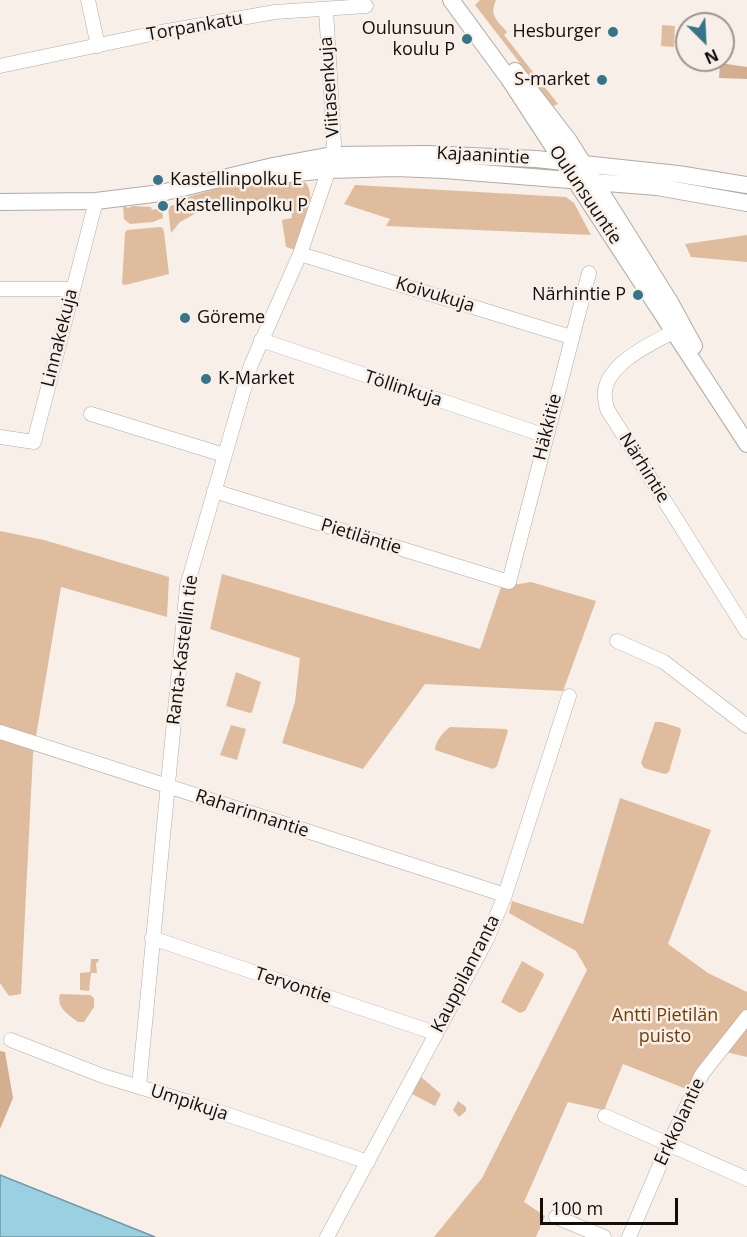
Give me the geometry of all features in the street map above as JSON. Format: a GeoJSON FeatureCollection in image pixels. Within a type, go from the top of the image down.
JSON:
{"type":"FeatureCollection","features":[{"type":"Feature","properties":{"kind":"main road","name":"Oulunsuuntie"},"geometry":{"type":"LineString","coordinates":[[451,0],[488,48],[562,161],[679,329]]}},
{"type":"Feature","properties":{"kind":"main road","name":"Oulunsuuntie"},"geometry":{"type":"LineString","coordinates":[[463,0],[559,128],[594,181],[715,393],[747,444]]}},
{"type":"Feature","properties":{"kind":"main road","name":"Kajaanintie"},"geometry":{"type":"LineString","coordinates":[[0,202],[96,201],[161,193],[220,179],[330,163],[427,154],[562,161],[678,174],[747,185]]}},
{"type":"Feature","properties":{"kind":"main road","name":"Kajaanintie"},"geometry":{"type":"LineString","coordinates":[[330,163],[594,181],[657,187],[747,202]]}},
{"type":"Feature","properties":{"kind":"street"},"geometry":{"type":"LineString","coordinates":[[87,0],[98,46]]}},
{"type":"Feature","properties":{"kind":"street","name":"Torpankatu"},"geometry":{"type":"LineString","coordinates":[[0,66],[275,12],[366,6]]}},
{"type":"Feature","properties":{"kind":"street","name":"Viitasenkuja"},"geometry":{"type":"LineString","coordinates":[[326,10],[334,144],[330,163]]}},
{"type":"Feature","properties":{"kind":"street","name":"Ranta-Kastellin tie"},"geometry":{"type":"LineString","coordinates":[[139,1086],[187,586],[251,365],[300,254],[330,163]]}},
{"type":"Feature","properties":{"kind":"street","name":"Linnakekuja"},"geometry":{"type":"LineString","coordinates":[[0,437],[34,442],[96,201]]}},
{"type":"Feature","properties":{"kind":"street","name":"Koivukuja"},"geometry":{"type":"LineString","coordinates":[[300,254],[570,337]]}},
{"type":"Feature","properties":{"kind":"street","name":"Häkkitie"},"geometry":{"type":"LineString","coordinates":[[509,582],[570,337],[589,273]]}},
{"type":"Feature","properties":{"kind":"street"},"geometry":{"type":"LineString","coordinates":[[0,289],[72,290]]}},
{"type":"Feature","properties":{"kind":"street","name":"Närhintie"},"geometry":{"type":"LineString","coordinates":[[679,329],[625,360],[613,372],[605,390],[607,409],[747,632]]}},
{"type":"Feature","properties":{"kind":"street","name":"Töllinkuja"},"geometry":{"type":"LineString","coordinates":[[261,340],[546,436]]}},
{"type":"Feature","properties":{"kind":"street"},"geometry":{"type":"LineString","coordinates":[[91,414],[224,454]]}},
{"type":"Feature","properties":{"kind":"street","name":"Pietiläntie"},"geometry":{"type":"LineString","coordinates":[[214,491],[509,582]]}},
{"type":"Feature","properties":{"kind":"street"},"geometry":{"type":"LineString","coordinates":[[617,641],[664,663],[747,726]]}},
{"type":"Feature","properties":{"kind":"street","name":"Kauppilanranta"},"geometry":{"type":"LineString","coordinates":[[327,1237],[487,939],[505,896],[569,696]]}},
{"type":"Feature","properties":{"kind":"street","name":"Raharinnantie"},"geometry":{"type":"LineString","coordinates":[[0,732],[505,896]]}},
{"type":"Feature","properties":{"kind":"street","name":"Tervontie"},"geometry":{"type":"LineString","coordinates":[[152,938],[435,1033]]}},
{"type":"Feature","properties":{"kind":"street","name":"Erkkolantie"},"geometry":{"type":"LineString","coordinates":[[629,1237],[702,1074],[746,1020]]}},
{"type":"Feature","properties":{"kind":"street","name":"Umpikuja"},"geometry":{"type":"LineString","coordinates":[[11,1040],[103,1076],[368,1162]]}},
{"type":"Feature","properties":{"kind":"street"},"geometry":{"type":"LineString","coordinates":[[605,1116],[668,1146],[747,1179]]}},
{"type":"Feature","properties":{"kind":"street"},"geometry":{"type":"LineString","coordinates":[[556,1217],[604,1237]]}},
{"type":"Feature","properties":{"kind":"green space"},"geometry":{"type":"Polygon","coordinates":[[[480,0],[496,0],[493,10],[497,21],[507,32],[504,35],[558,104],[553,106],[475,5],[480,0]]]}},
{"type":"Feature","properties":{"kind":"green space"},"geometry":{"type":"Polygon","coordinates":[[[662,25],[675,26],[674,47],[661,46],[662,25]]]}},
{"type":"Feature","properties":{"kind":"green space"},"geometry":{"type":"Polygon","coordinates":[[[295,179],[306,183],[310,197],[308,216],[296,250],[286,247],[282,220],[292,218],[290,200],[198,212],[180,222],[171,233],[168,207],[176,204],[177,200],[219,188],[295,179]]]}},
{"type":"Feature","properties":{"kind":"green space"},"geometry":{"type":"Polygon","coordinates":[[[355,185],[566,197],[574,203],[591,235],[386,226],[390,219],[344,204],[355,185]]]}},
{"type":"Feature","properties":{"kind":"green space"},"geometry":{"type":"Polygon","coordinates":[[[123,205],[128,208],[151,207],[152,210],[162,208],[163,218],[153,222],[130,224],[124,219],[123,205]]]}},
{"type":"Feature","properties":{"kind":"green space"},"geometry":{"type":"Polygon","coordinates":[[[160,227],[164,232],[169,274],[122,284],[127,230],[160,227]]]}},
{"type":"Feature","properties":{"kind":"green space"},"geometry":{"type":"Polygon","coordinates":[[[747,235],[747,262],[691,257],[685,244],[747,235]]]}},
{"type":"Feature","properties":{"kind":"green space"},"geometry":{"type":"Polygon","coordinates":[[[0,531],[44,540],[169,577],[167,617],[61,587],[33,754],[21,994],[9,996],[0,983],[0,531]]]}},
{"type":"Feature","properties":{"kind":"green space"},"geometry":{"type":"Polygon","coordinates":[[[222,574],[480,649],[501,587],[531,582],[596,601],[563,691],[425,684],[363,769],[282,743],[295,702],[300,658],[210,629],[222,574]]]}},
{"type":"Feature","properties":{"kind":"green space"},"geometry":{"type":"Polygon","coordinates":[[[236,672],[261,682],[250,713],[226,706],[236,672]]]}},
{"type":"Feature","properties":{"kind":"green space"},"geometry":{"type":"Polygon","coordinates":[[[655,722],[680,728],[681,731],[669,772],[665,774],[644,768],[641,763],[655,722]]]}},
{"type":"Feature","properties":{"kind":"green space"},"geometry":{"type":"Polygon","coordinates":[[[231,725],[246,729],[237,760],[220,755],[231,725]]]}},
{"type":"Feature","properties":{"kind":"green space"},"geometry":{"type":"Polygon","coordinates":[[[450,727],[506,729],[508,731],[497,766],[493,769],[435,750],[440,737],[450,727]]]}},
{"type":"Feature","properties":{"kind":"green space","name":"Antti Pietilän puisto"},"geometry":{"type":"Polygon","coordinates":[[[620,798],[711,830],[668,944],[708,973],[747,992],[747,1057],[713,1049],[689,1090],[623,1064],[604,1110],[568,1102],[524,1202],[545,1216],[536,1237],[434,1237],[482,1178],[587,970],[576,951],[509,913],[512,901],[583,924],[620,798]]]}},
{"type":"Feature","properties":{"kind":"green space"},"geometry":{"type":"Polygon","coordinates":[[[91,959],[99,959],[96,963],[97,973],[91,973],[89,991],[80,990],[80,973],[90,972],[91,959]]]}},
{"type":"Feature","properties":{"kind":"green space"},"geometry":{"type":"Polygon","coordinates":[[[522,961],[544,975],[525,1011],[520,1013],[501,1002],[522,961]]]}},
{"type":"Feature","properties":{"kind":"green space"},"geometry":{"type":"Polygon","coordinates":[[[60,994],[90,995],[94,998],[94,1007],[84,1022],[78,1022],[61,1007],[60,994]]]}},
{"type":"Feature","properties":{"kind":"green space"},"geometry":{"type":"Polygon","coordinates":[[[420,1076],[441,1094],[435,1106],[412,1094],[411,1090],[420,1076]]]}},
{"type":"Feature","properties":{"kind":"green space"},"geometry":{"type":"Polygon","coordinates":[[[458,1101],[466,1107],[466,1111],[459,1117],[453,1110],[458,1101]]]}},
{"type":"Feature","properties":{"kind":"shaded area"},"geometry":{"type":"Polygon","coordinates":[[[735,65],[747,67],[747,79],[719,78],[719,72],[735,72],[735,65]]]}},
{"type":"Feature","properties":{"kind":"shaded area"},"geometry":{"type":"Polygon","coordinates":[[[0,1051],[5,1052],[13,1098],[0,1129],[0,1051]]]}},
{"type":"Feature","properties":{"kind":"water"},"geometry":{"type":"Polygon","coordinates":[[[0,1175],[155,1237],[0,1237],[0,1175]]]}},
{"type":"Feature","properties":{"kind":"place","name":"Hesburger"},"geometry":{"type":"Point","coordinates":[613,32]}},
{"type":"Feature","properties":{"kind":"place","name":"Oulunsuun koulu P"},"geometry":{"type":"Point","coordinates":[467,39]}},
{"type":"Feature","properties":{"kind":"place","name":"S-market"},"geometry":{"type":"Point","coordinates":[602,80]}},
{"type":"Feature","properties":{"kind":"place","name":"Kastellinpolku E"},"geometry":{"type":"Point","coordinates":[158,180]}},
{"type":"Feature","properties":{"kind":"place","name":"Kastellinpolku P"},"geometry":{"type":"Point","coordinates":[163,206]}},
{"type":"Feature","properties":{"kind":"place","name":"Närhintie P"},"geometry":{"type":"Point","coordinates":[638,295]}},
{"type":"Feature","properties":{"kind":"place","name":"Göreme"},"geometry":{"type":"Point","coordinates":[185,318]}},
{"type":"Feature","properties":{"kind":"place","name":"K-Market"},"geometry":{"type":"Point","coordinates":[206,379]}}]}
